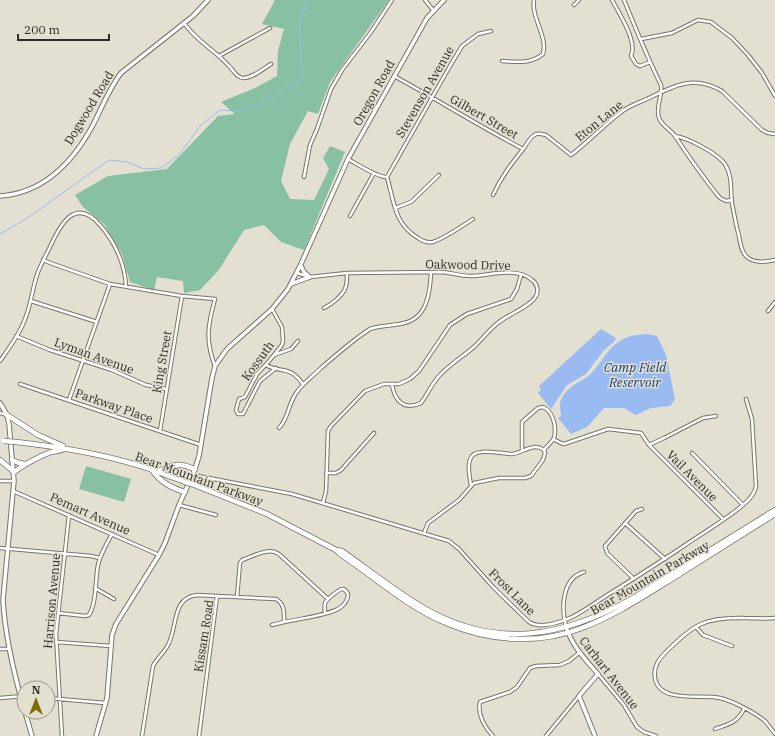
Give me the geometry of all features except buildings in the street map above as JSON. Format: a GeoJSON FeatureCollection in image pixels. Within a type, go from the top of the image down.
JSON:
{"type":"FeatureCollection","features":[{"type":"Feature","properties":{"kind":"highway"},"geometry":{"type":"LineString","coordinates":[[8,415],[32,432],[62,446],[65,449]]}},
{"type":"Feature","properties":{"kind":"highway","name":"Bear Mountain Parkway"},"geometry":{"type":"LineString","coordinates":[[2,441],[43,445],[111,459],[152,470],[192,484],[267,514],[336,550],[342,551],[424,608],[443,618],[464,626],[490,632],[515,635],[590,625],[620,610],[775,514]]}},
{"type":"Feature","properties":{"kind":"highway"},"geometry":{"type":"LineString","coordinates":[[41,456],[44,450],[43,445]]}},
{"type":"Feature","properties":{"kind":"highway"},"geometry":{"type":"LineString","coordinates":[[0,460],[14,472],[41,456],[65,449]]}},
{"type":"Feature","properties":{"kind":"highway"},"geometry":{"type":"LineString","coordinates":[[12,460],[26,464]]}},
{"type":"Feature","properties":{"kind":"highway"},"geometry":{"type":"LineString","coordinates":[[152,470],[163,470],[170,466],[181,465],[195,469]]}},
{"type":"Feature","properties":{"kind":"highway"},"geometry":{"type":"LineString","coordinates":[[170,466],[169,472],[176,479]]}},
{"type":"Feature","properties":{"kind":"highway"},"geometry":{"type":"LineString","coordinates":[[152,470],[156,476],[166,484],[185,492]]}},
{"type":"Feature","properties":{"kind":"highway"},"geometry":{"type":"LineString","coordinates":[[166,475],[166,484]]}},
{"type":"Feature","properties":{"kind":"highway","name":"Bear Mountain Parkway"},"geometry":{"type":"LineString","coordinates":[[567,629],[623,604],[775,510]]}},
{"type":"Feature","properties":{"kind":"street","name":"Dogwood Road"},"geometry":{"type":"LineString","coordinates":[[0,196],[25,192],[42,183],[59,171],[93,126],[114,82],[121,73],[193,16],[208,0]]}},
{"type":"Feature","properties":{"kind":"street"},"geometry":{"type":"LineString","coordinates":[[304,177],[310,145],[331,89],[342,70],[371,32],[392,0]]}},
{"type":"Feature","properties":{"kind":"street"},"geometry":{"type":"LineString","coordinates":[[425,0],[433,10]]}},
{"type":"Feature","properties":{"kind":"street","name":"Oregon Road"},"geometry":{"type":"LineString","coordinates":[[215,366],[227,349],[272,309],[297,273],[348,159],[427,18],[444,0]]}},
{"type":"Feature","properties":{"kind":"street"},"geometry":{"type":"LineString","coordinates":[[502,61],[528,62],[533,61],[543,54],[544,45],[534,7],[534,0]]}},
{"type":"Feature","properties":{"kind":"street"},"geometry":{"type":"LineString","coordinates":[[574,5],[579,0]]}},
{"type":"Feature","properties":{"kind":"street"},"geometry":{"type":"LineString","coordinates":[[612,0],[632,42],[634,51],[632,56],[634,62],[640,66],[650,62]]}},
{"type":"Feature","properties":{"kind":"street"},"geometry":{"type":"LineString","coordinates":[[624,0],[661,85],[658,106],[658,117],[660,122],[675,136],[688,157],[720,198],[726,201],[732,200]]}},
{"type":"Feature","properties":{"kind":"street"},"geometry":{"type":"LineString","coordinates":[[641,39],[672,33],[698,20],[711,22],[732,38],[748,55],[762,73],[775,96]]}},
{"type":"Feature","properties":{"kind":"street"},"geometry":{"type":"LineString","coordinates":[[184,23],[194,36],[219,56],[234,73],[241,78],[259,73],[271,64]]}},
{"type":"Feature","properties":{"kind":"street"},"geometry":{"type":"LineString","coordinates":[[219,56],[270,28]]}},
{"type":"Feature","properties":{"kind":"street","name":"Stevenson Avenue"},"geometry":{"type":"LineString","coordinates":[[387,177],[462,46],[478,34],[491,31]]}},
{"type":"Feature","properties":{"kind":"street","name":"Gilbert Street"},"geometry":{"type":"LineString","coordinates":[[394,76],[485,129],[523,149]]}},
{"type":"Feature","properties":{"kind":"street","name":"Eton Lane"},"geometry":{"type":"LineString","coordinates":[[523,149],[533,136],[542,134],[546,135],[571,155],[621,112],[661,91],[681,84],[698,83],[708,85],[722,91],[762,130],[775,134]]}},
{"type":"Feature","properties":{"kind":"street"},"geometry":{"type":"LineString","coordinates":[[675,136],[711,152],[725,165],[732,187],[732,200],[740,245],[745,256],[761,262],[775,260]]}},
{"type":"Feature","properties":{"kind":"street"},"geometry":{"type":"LineString","coordinates":[[493,195],[502,177],[523,149]]}},
{"type":"Feature","properties":{"kind":"street"},"geometry":{"type":"LineString","coordinates":[[348,159],[374,173],[387,177],[399,218],[409,232],[426,242],[434,242],[473,219]]}},
{"type":"Feature","properties":{"kind":"street"},"geometry":{"type":"LineString","coordinates":[[350,216],[374,173]]}},
{"type":"Feature","properties":{"kind":"street"},"geometry":{"type":"LineString","coordinates":[[396,208],[411,202],[439,175]]}},
{"type":"Feature","properties":{"kind":"street"},"geometry":{"type":"LineString","coordinates":[[0,361],[24,322],[37,275],[56,235],[67,218],[76,214],[87,214],[93,217],[102,227],[119,254],[124,270],[126,286]]}},
{"type":"Feature","properties":{"kind":"street"},"geometry":{"type":"LineString","coordinates":[[44,260],[59,267],[110,284],[182,296],[215,299],[208,331],[212,358],[215,366],[201,445],[195,469],[159,555],[116,624],[112,635],[106,703],[96,736]]}},
{"type":"Feature","properties":{"kind":"street"},"geometry":{"type":"LineString","coordinates":[[290,284],[310,277],[302,269],[301,264]]}},
{"type":"Feature","properties":{"kind":"street","name":"Oakwood Drive"},"geometry":{"type":"LineString","coordinates":[[297,273],[310,277],[347,273],[455,273],[468,276],[496,273],[521,275],[517,289],[510,299],[461,317],[446,331],[414,376],[406,381],[392,385],[384,384],[365,391],[329,429],[326,452],[326,491],[323,503]]}},
{"type":"Feature","properties":{"kind":"street"},"geometry":{"type":"LineString","coordinates":[[324,308],[344,292],[347,273]]}},
{"type":"Feature","properties":{"kind":"street"},"geometry":{"type":"LineString","coordinates":[[279,428],[285,422],[292,398],[303,384],[337,354],[370,329],[404,323],[411,320],[418,314],[426,304],[431,273]]}},
{"type":"Feature","properties":{"kind":"street"},"geometry":{"type":"LineString","coordinates":[[392,385],[394,395],[400,402],[411,406],[422,403],[431,386],[440,374],[475,345],[498,323],[530,303],[536,296],[537,288],[535,282],[532,279],[521,275]]}},
{"type":"Feature","properties":{"kind":"street"},"geometry":{"type":"LineString","coordinates":[[69,400],[110,284]]}},
{"type":"Feature","properties":{"kind":"street","name":"King Street"},"geometry":{"type":"LineString","coordinates":[[160,431],[182,296]]}},
{"type":"Feature","properties":{"kind":"street"},"geometry":{"type":"LineString","coordinates":[[31,300],[97,322]]}},
{"type":"Feature","properties":{"kind":"street"},"geometry":{"type":"LineString","coordinates":[[768,311],[775,302]]}},
{"type":"Feature","properties":{"kind":"street","name":"Kossuth"},"geometry":{"type":"LineString","coordinates":[[272,309],[283,332],[284,340],[274,356],[257,374],[245,397],[239,399],[236,410],[238,414],[243,414],[260,381],[276,368]]}},
{"type":"Feature","properties":{"kind":"street","name":"Lyman Avenue"},"geometry":{"type":"LineString","coordinates":[[16,336],[83,361],[118,372],[146,385],[166,389]]}},
{"type":"Feature","properties":{"kind":"street"},"geometry":{"type":"LineString","coordinates":[[274,356],[291,348],[298,341]]}},
{"type":"Feature","properties":{"kind":"street"},"geometry":{"type":"LineString","coordinates":[[266,365],[294,374],[303,384]]}},
{"type":"Feature","properties":{"kind":"street","name":"Parkway Place"},"geometry":{"type":"LineString","coordinates":[[20,384],[201,445]]}},
{"type":"Feature","properties":{"kind":"street","name":"Frost Lane"},"geometry":{"type":"LineString","coordinates":[[193,475],[292,494],[442,538],[455,545],[529,622],[535,625],[543,625],[565,620],[585,610],[665,559],[723,519],[743,505],[754,493],[756,486],[752,419],[746,399]]}},
{"type":"Feature","properties":{"kind":"street"},"geometry":{"type":"LineString","coordinates":[[0,403],[8,415],[10,424],[14,472],[8,549],[2,600],[8,649],[17,680]]}},
{"type":"Feature","properties":{"kind":"street"},"geometry":{"type":"LineString","coordinates":[[424,533],[428,523],[459,500],[471,486],[478,482],[498,478],[525,478],[530,476],[543,460],[545,453],[544,450],[553,440],[554,430],[552,416],[548,410],[541,407],[526,417],[522,422],[522,451]]}},
{"type":"Feature","properties":{"kind":"street"},"geometry":{"type":"LineString","coordinates":[[0,413],[8,415]]}},
{"type":"Feature","properties":{"kind":"street","name":"Vail Avenue"},"geometry":{"type":"LineString","coordinates":[[649,444],[703,418],[716,416]]}},
{"type":"Feature","properties":{"kind":"street","name":"Vail Avenue"},"geometry":{"type":"LineString","coordinates":[[553,440],[562,444],[567,444],[602,430],[641,433],[649,444],[723,519]]}},
{"type":"Feature","properties":{"kind":"street"},"geometry":{"type":"LineString","coordinates":[[326,473],[336,473],[341,470],[374,433]]}},
{"type":"Feature","properties":{"kind":"street"},"geometry":{"type":"LineString","coordinates":[[471,486],[469,464],[472,457],[476,453],[482,451],[512,454],[536,447],[544,450]]}},
{"type":"Feature","properties":{"kind":"street"},"geometry":{"type":"LineString","coordinates":[[692,453],[743,505]]}},
{"type":"Feature","properties":{"kind":"street"},"geometry":{"type":"LineString","coordinates":[[0,481],[14,481]]}},
{"type":"Feature","properties":{"kind":"street","name":"Pemart Avenue"},"geometry":{"type":"LineString","coordinates":[[13,490],[159,555]]}},
{"type":"Feature","properties":{"kind":"street"},"geometry":{"type":"LineString","coordinates":[[179,505],[216,515]]}},
{"type":"Feature","properties":{"kind":"street"},"geometry":{"type":"LineString","coordinates":[[634,579],[605,550],[606,543],[636,512],[642,509]]}},
{"type":"Feature","properties":{"kind":"street","name":"Harrison Avenue"},"geometry":{"type":"LineString","coordinates":[[62,736],[56,642],[69,515]]}},
{"type":"Feature","properties":{"kind":"street"},"geometry":{"type":"LineString","coordinates":[[625,523],[665,559]]}},
{"type":"Feature","properties":{"kind":"street"},"geometry":{"type":"LineString","coordinates":[[58,613],[85,616],[89,615],[91,612],[98,563],[112,534]]}},
{"type":"Feature","properties":{"kind":"street"},"geometry":{"type":"LineString","coordinates":[[0,548],[100,558]]}},
{"type":"Feature","properties":{"kind":"street"},"geometry":{"type":"LineString","coordinates":[[237,597],[240,563],[242,560],[267,551],[273,551],[280,555],[328,599]]}},
{"type":"Feature","properties":{"kind":"street"},"geometry":{"type":"LineString","coordinates":[[567,629],[564,604],[567,588],[578,573],[584,572]]}},
{"type":"Feature","properties":{"kind":"street"},"geometry":{"type":"LineString","coordinates":[[95,588],[114,599]]}},
{"type":"Feature","properties":{"kind":"street"},"geometry":{"type":"LineString","coordinates":[[272,625],[284,621],[325,613],[341,607],[347,601],[348,594],[342,589],[328,599],[325,604],[325,613]]}},
{"type":"Feature","properties":{"kind":"street"},"geometry":{"type":"LineString","coordinates":[[142,736],[153,666],[168,644],[179,606],[184,599],[191,596],[217,596]]}},
{"type":"Feature","properties":{"kind":"street","name":"Kissam Road"},"geometry":{"type":"LineString","coordinates":[[199,736],[217,596],[276,599],[280,601],[283,606],[284,621]]}},
{"type":"Feature","properties":{"kind":"street"},"geometry":{"type":"LineString","coordinates":[[775,618],[722,618],[706,621],[687,632],[666,652],[656,665],[655,678],[658,685],[672,695],[719,698],[744,708],[760,718],[775,734]]}},
{"type":"Feature","properties":{"kind":"street"},"geometry":{"type":"LineString","coordinates":[[696,627],[703,635],[732,646]]}},
{"type":"Feature","properties":{"kind":"street","name":"Carhart Avenue"},"geometry":{"type":"LineString","coordinates":[[567,629],[579,653],[621,700],[637,726],[644,732],[656,736]]}},
{"type":"Feature","properties":{"kind":"street"},"geometry":{"type":"LineString","coordinates":[[56,642],[111,646]]}},
{"type":"Feature","properties":{"kind":"street"},"geometry":{"type":"LineString","coordinates":[[0,650],[8,649]]}},
{"type":"Feature","properties":{"kind":"street"},"geometry":{"type":"LineString","coordinates":[[493,736],[484,723],[479,710],[479,704],[482,700],[510,692],[517,687],[530,668],[542,665],[560,665],[569,661],[579,653]]}},
{"type":"Feature","properties":{"kind":"street"},"geometry":{"type":"LineString","coordinates":[[546,736],[598,674]]}},
{"type":"Feature","properties":{"kind":"street"},"geometry":{"type":"LineString","coordinates":[[580,696],[594,736]]}},
{"type":"Feature","properties":{"kind":"street"},"geometry":{"type":"LineString","coordinates":[[0,698],[16,697]]}},
{"type":"Feature","properties":{"kind":"street"},"geometry":{"type":"LineString","coordinates":[[56,699],[106,703]]}},
{"type":"Feature","properties":{"kind":"street"},"geometry":{"type":"LineString","coordinates":[[715,729],[734,722],[741,715],[744,708]]}},
{"type":"Feature","properties":{"kind":"street"},"geometry":{"type":"LineString","coordinates":[[27,720],[32,736]]}},
{"type":"Feature","properties":{"kind":"green space"},"geometry":{"type":"Polygon","coordinates":[[[275,0],[389,0],[330,82],[318,114],[308,111],[290,144],[281,181],[290,199],[314,200],[329,169],[323,158],[330,146],[345,152],[304,250],[281,242],[264,225],[244,230],[218,271],[200,290],[184,293],[183,281],[157,277],[154,290],[130,282],[122,254],[104,224],[83,207],[75,195],[108,176],[167,169],[218,116],[235,114],[221,102],[255,88],[277,76],[278,51],[284,29],[262,24],[275,0]]]}},
{"type":"Feature","properties":{"kind":"green space"},"geometry":{"type":"Polygon","coordinates":[[[86,466],[131,479],[124,502],[79,489],[86,466]]]}},
{"type":"Feature","properties":{"kind":"water","name":"Camp Field Reservoir"},"geometry":{"type":"Polygon","coordinates":[[[601,329],[616,338],[614,342],[604,350],[586,374],[567,385],[551,409],[538,393],[541,390],[539,386],[601,329]]]}},
{"type":"Feature","properties":{"kind":"water","name":"Camp Field Reservoir"},"geometry":{"type":"Polygon","coordinates":[[[647,334],[657,336],[666,355],[675,399],[670,406],[651,408],[636,415],[624,408],[604,408],[587,427],[571,434],[558,418],[561,416],[560,403],[564,394],[592,373],[615,344],[629,336],[647,334]]]}},
{"type":"Feature","properties":{"kind":"waterway"},"geometry":{"type":"LineString","coordinates":[[0,234],[26,219],[109,160],[127,162],[144,169],[161,168],[179,155],[201,125],[220,110],[238,111],[257,106],[303,78],[299,23],[308,0]]}}]}
